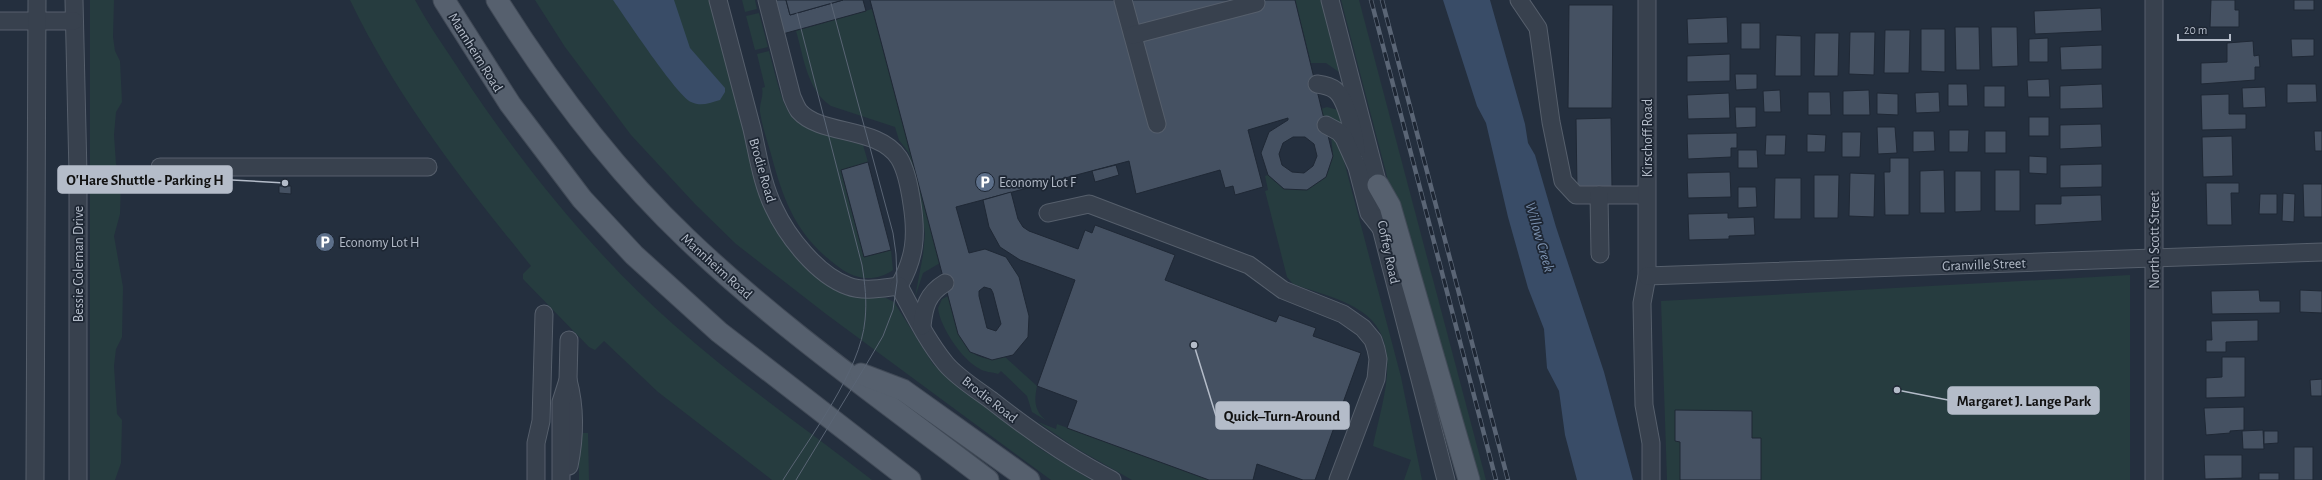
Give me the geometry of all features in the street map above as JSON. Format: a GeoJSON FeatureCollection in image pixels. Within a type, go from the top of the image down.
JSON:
{"type":"FeatureCollection","features":[{"type":"Feature","properties":{"kind":"main road","name":"Mannheim Road"},"geometry":{"type":"LineString","coordinates":[[444,0],[472,48],[519,117],[582,199],[634,255],[719,332],[910,480]]}},
{"type":"Feature","properties":{"kind":"main road","name":"Mannheim Road"},"geometry":{"type":"LineString","coordinates":[[497,0],[529,51],[585,127],[641,192],[686,239],[760,305],[988,480]]}},
{"type":"Feature","properties":{"kind":"main road"},"geometry":{"type":"LineString","coordinates":[[1378,184],[1390,206],[1469,480]]}},
{"type":"Feature","properties":{"kind":"main road"},"geometry":{"type":"LineString","coordinates":[[839,366],[903,390],[1029,480]]}},
{"type":"Feature","properties":{"kind":"street"},"geometry":{"type":"LineString","coordinates":[[35,480],[37,0]]}},
{"type":"Feature","properties":{"kind":"street","name":"Bessie Coleman Drive"},"geometry":{"type":"LineString","coordinates":[[74,0],[78,174],[78,480]]}},
{"type":"Feature","properties":{"kind":"street","name":"Brodie Road"},"geometry":{"type":"LineString","coordinates":[[718,0],[767,190],[785,228],[796,245],[826,273],[846,286],[863,289],[899,286],[922,326],[947,364],[963,379],[1044,440],[1072,458],[1112,480]]}},
{"type":"Feature","properties":{"kind":"street"},"geometry":{"type":"LineString","coordinates":[[767,0],[792,97],[798,110],[816,121],[884,144],[898,157],[906,174],[916,229],[911,259],[899,286]]}},
{"type":"Feature","properties":{"kind":"street"},"geometry":{"type":"LineString","coordinates":[[1123,0],[1156,124]]}},
{"type":"Feature","properties":{"kind":"street","name":"Coffey Road"},"geometry":{"type":"LineString","coordinates":[[1330,0],[1378,184],[1381,228],[1446,480]]}},
{"type":"Feature","properties":{"kind":"street"},"geometry":{"type":"LineString","coordinates":[[1519,0],[1538,28],[1552,122],[1563,181],[1576,195],[1646,195]]}},
{"type":"Feature","properties":{"kind":"street","name":"Kirschoff Road"},"geometry":{"type":"LineString","coordinates":[[1647,0],[1647,276],[1642,303],[1644,405],[1651,443],[1652,480]]}},
{"type":"Feature","properties":{"kind":"street","name":"North Scott Street"},"geometry":{"type":"LineString","coordinates":[[2154,0],[2154,480]]}},
{"type":"Feature","properties":{"kind":"street"},"geometry":{"type":"LineString","coordinates":[[1133,36],[1256,3]]}},
{"type":"Feature","properties":{"kind":"street"},"geometry":{"type":"LineString","coordinates":[[0,22],[74,22]]}},
{"type":"Feature","properties":{"kind":"street"},"geometry":{"type":"LineString","coordinates":[[1317,84],[1327,86],[1337,91],[1342,99],[1356,148],[1357,167]]}},
{"type":"Feature","properties":{"kind":"street"},"geometry":{"type":"LineString","coordinates":[[1326,125],[1339,132],[1344,138],[1357,167],[1369,213],[1381,228]]}},
{"type":"Feature","properties":{"kind":"street"},"geometry":{"type":"LineString","coordinates":[[160,167],[428,167]]}},
{"type":"Feature","properties":{"kind":"street"},"geometry":{"type":"LineString","coordinates":[[1599,195],[1600,254]]}},
{"type":"Feature","properties":{"kind":"street"},"geometry":{"type":"LineString","coordinates":[[1048,213],[1089,204],[1249,265],[1283,290],[1343,314],[1363,328],[1373,340],[1376,349],[1378,369],[1376,379],[1338,480]]}},
{"type":"Feature","properties":{"kind":"street","name":"Granville Street"},"geometry":{"type":"LineString","coordinates":[[1647,276],[2322,252]]}},
{"type":"Feature","properties":{"kind":"street"},"geometry":{"type":"LineString","coordinates":[[922,326],[924,308],[931,295],[945,284]]}},
{"type":"Feature","properties":{"kind":"street"},"geometry":{"type":"LineString","coordinates":[[536,480],[536,443],[541,421],[544,314]]}},
{"type":"Feature","properties":{"kind":"street"},"geometry":{"type":"LineString","coordinates":[[561,480],[561,402],[568,380],[569,340]]}},
{"type":"Feature","properties":{"kind":"street"},"geometry":{"type":"LineString","coordinates":[[566,480],[574,442],[574,402],[568,380]]}},
{"type":"Feature","properties":{"kind":"street"},"geometry":{"type":"LineString","coordinates":[[541,421],[546,444],[547,480]]}},
{"type":"Feature","properties":{"kind":"green space"},"geometry":{"type":"Polygon","coordinates":[[[90,0],[114,0],[113,37],[115,51],[120,61],[122,102],[116,112],[114,135],[116,164],[121,179],[120,214],[114,236],[123,287],[122,337],[116,349],[114,366],[117,414],[122,420],[121,463],[115,480],[90,480],[90,0]]]}},
{"type":"Feature","properties":{"kind":"green space"},"geometry":{"type":"Polygon","coordinates":[[[350,0],[415,0],[462,74],[509,141],[560,206],[615,268],[674,325],[722,366],[872,480],[772,480],[658,392],[604,341],[595,350],[589,347],[523,279],[523,274],[531,266],[433,139],[389,71],[350,0]]]}},
{"type":"Feature","properties":{"kind":"green space"},"geometry":{"type":"Polygon","coordinates":[[[535,0],[709,0],[763,200],[852,294],[886,298],[894,302],[933,364],[951,381],[1042,450],[1091,480],[1051,480],[826,314],[736,244],[695,204],[631,135],[565,47],[535,0]]]}},
{"type":"Feature","properties":{"kind":"green space"},"geometry":{"type":"Polygon","coordinates":[[[742,0],[755,0],[757,9],[745,12],[742,0]]]}},
{"type":"Feature","properties":{"kind":"green space"},"geometry":{"type":"Polygon","coordinates":[[[1295,0],[1321,0],[1339,72],[1326,63],[1311,63],[1295,0]]]}},
{"type":"Feature","properties":{"kind":"green space"},"geometry":{"type":"Polygon","coordinates":[[[1341,0],[1359,0],[1486,480],[1476,480],[1408,257],[1341,0]]]}},
{"type":"Feature","properties":{"kind":"green space"},"geometry":{"type":"Polygon","coordinates":[[[872,9],[940,263],[923,273],[915,297],[923,255],[925,234],[909,153],[899,140],[895,127],[831,106],[823,99],[811,82],[796,31],[872,9]]]}},
{"type":"Feature","properties":{"kind":"green space"},"geometry":{"type":"Polygon","coordinates":[[[759,13],[768,47],[755,50],[746,16],[759,13]]]}},
{"type":"Feature","properties":{"kind":"green space"},"geometry":{"type":"Polygon","coordinates":[[[769,51],[781,95],[787,109],[795,119],[805,127],[819,133],[863,145],[868,162],[841,171],[864,257],[891,250],[893,270],[886,274],[873,278],[866,278],[846,272],[825,256],[813,244],[794,218],[781,188],[760,112],[762,88],[765,87],[757,54],[769,51]]]}},
{"type":"Feature","properties":{"kind":"green space"},"geometry":{"type":"Polygon","coordinates":[[[1327,107],[1338,110],[1346,128],[1332,119],[1323,117],[1321,109],[1327,107]]]}},
{"type":"Feature","properties":{"kind":"green space"},"geometry":{"type":"Polygon","coordinates":[[[1331,135],[1340,146],[1401,377],[1422,480],[1404,480],[1411,460],[1373,446],[1385,393],[1387,374],[1387,357],[1383,340],[1375,325],[1362,312],[1354,307],[1337,299],[1293,284],[1287,277],[1265,191],[1268,190],[1265,176],[1268,175],[1284,189],[1307,190],[1326,177],[1333,156],[1331,135]]]}},
{"type":"Feature","properties":{"kind":"green space"},"geometry":{"type":"Polygon","coordinates":[[[2130,275],[2130,480],[1667,480],[1661,301],[2130,275]]]}},
{"type":"Feature","properties":{"kind":"green space"},"geometry":{"type":"Polygon","coordinates":[[[948,296],[959,332],[970,351],[979,356],[991,359],[1005,357],[1037,386],[1035,401],[1037,409],[1047,421],[1032,412],[1027,396],[1001,371],[998,374],[982,370],[973,365],[959,351],[947,333],[938,308],[942,299],[948,296]]]}},
{"type":"Feature","properties":{"kind":"green space"},"geometry":{"type":"Polygon","coordinates":[[[1038,422],[1056,429],[1057,424],[1209,480],[1132,480],[1074,447],[1038,422]]]}},
{"type":"Feature","properties":{"kind":"green space"},"geometry":{"type":"Polygon","coordinates":[[[579,433],[588,433],[589,480],[579,480],[579,433]]]}},
{"type":"Feature","properties":{"kind":"water"},"geometry":{"type":"Polygon","coordinates":[[[613,0],[674,0],[690,48],[725,88],[725,92],[720,100],[705,104],[698,104],[691,102],[684,97],[663,72],[613,0]]]}},
{"type":"Feature","properties":{"kind":"water","name":"Willow Creek"},"geometry":{"type":"Polygon","coordinates":[[[1443,0],[1490,0],[1525,124],[1528,143],[1535,155],[1556,227],[1604,372],[1633,480],[1577,480],[1565,435],[1559,391],[1547,368],[1544,329],[1528,288],[1508,217],[1486,123],[1477,106],[1443,0]]]}},
{"type":"Feature","properties":{"kind":"building"},"geometry":{"type":"Polygon","coordinates":[[[769,0],[786,0],[790,15],[843,0],[863,0],[866,11],[779,35],[769,0]]]}},
{"type":"Feature","properties":{"kind":"building"},"geometry":{"type":"Polygon","coordinates":[[[786,0],[843,0],[790,15],[786,0]]]}},
{"type":"Feature","properties":{"kind":"building","name":"Economy Lot F"},"geometry":{"type":"Polygon","coordinates":[[[870,0],[1295,0],[1333,156],[1326,177],[1307,190],[1284,189],[1268,175],[1261,153],[1269,132],[1288,120],[1288,118],[1248,130],[1263,187],[1235,195],[1233,186],[1225,188],[1220,170],[1136,194],[1129,161],[956,207],[969,253],[985,249],[1006,257],[1019,277],[1029,316],[1028,337],[1013,355],[992,360],[970,352],[958,334],[870,0]],[[1293,137],[1283,143],[1279,154],[1282,165],[1292,172],[1304,173],[1313,166],[1317,156],[1314,144],[1305,137],[1293,137]],[[984,287],[979,291],[979,296],[987,328],[996,331],[1001,324],[993,293],[991,289],[984,287]]]}},
{"type":"Feature","properties":{"kind":"building"},"geometry":{"type":"Polygon","coordinates":[[[2211,0],[2235,0],[2235,10],[2239,10],[2239,27],[2210,27],[2211,0]]]}},
{"type":"Feature","properties":{"kind":"building"},"geometry":{"type":"Polygon","coordinates":[[[2294,0],[2314,0],[2314,10],[2294,10],[2294,0]]]}},
{"type":"Feature","properties":{"kind":"building"},"geometry":{"type":"Polygon","coordinates":[[[1569,5],[1613,5],[1612,108],[1568,108],[1569,5]]]}},
{"type":"Feature","properties":{"kind":"building"},"geometry":{"type":"Polygon","coordinates":[[[2101,8],[2102,31],[2035,34],[2034,11],[2101,8]]]}},
{"type":"Feature","properties":{"kind":"building"},"geometry":{"type":"Polygon","coordinates":[[[1727,17],[1728,43],[1688,44],[1687,19],[1727,17]]]}},
{"type":"Feature","properties":{"kind":"building"},"geometry":{"type":"Polygon","coordinates":[[[1741,23],[1760,23],[1760,49],[1741,49],[1741,23]]]}},
{"type":"Feature","properties":{"kind":"building"},"geometry":{"type":"Polygon","coordinates":[[[1955,27],[1979,27],[1980,70],[1956,70],[1955,27]]]}},
{"type":"Feature","properties":{"kind":"building"},"geometry":{"type":"Polygon","coordinates":[[[1991,27],[2017,27],[2018,66],[1992,67],[1991,27]]]}},
{"type":"Feature","properties":{"kind":"building"},"geometry":{"type":"Polygon","coordinates":[[[1921,29],[1945,29],[1945,72],[1921,71],[1921,29]]]}},
{"type":"Feature","properties":{"kind":"building"},"geometry":{"type":"Polygon","coordinates":[[[1885,30],[1910,30],[1909,73],[1884,73],[1885,30]]]}},
{"type":"Feature","properties":{"kind":"building"},"geometry":{"type":"Polygon","coordinates":[[[1850,32],[1875,32],[1874,75],[1849,74],[1850,32]]]}},
{"type":"Feature","properties":{"kind":"building"},"geometry":{"type":"Polygon","coordinates":[[[1815,33],[1839,33],[1838,76],[1814,76],[1815,33]]]}},
{"type":"Feature","properties":{"kind":"building"},"geometry":{"type":"Polygon","coordinates":[[[1776,35],[1801,36],[1801,76],[1775,76],[1776,35]]]}},
{"type":"Feature","properties":{"kind":"building"},"geometry":{"type":"Polygon","coordinates":[[[2048,38],[2048,62],[2029,62],[2029,39],[2048,38]]]}},
{"type":"Feature","properties":{"kind":"building"},"geometry":{"type":"Polygon","coordinates":[[[2291,39],[2314,39],[2314,56],[2292,57],[2291,39]]]}},
{"type":"Feature","properties":{"kind":"building"},"geometry":{"type":"Polygon","coordinates":[[[2253,41],[2254,56],[2259,55],[2260,67],[2255,67],[2255,80],[2201,84],[2201,63],[2227,62],[2227,43],[2253,41]]]}},
{"type":"Feature","properties":{"kind":"building"},"geometry":{"type":"Polygon","coordinates":[[[2102,45],[2102,69],[2061,70],[2060,47],[2102,45]]]}},
{"type":"Feature","properties":{"kind":"building"},"geometry":{"type":"Polygon","coordinates":[[[1730,54],[1730,81],[1687,82],[1687,56],[1730,54]]]}},
{"type":"Feature","properties":{"kind":"building"},"geometry":{"type":"Polygon","coordinates":[[[1735,74],[1757,74],[1757,89],[1736,90],[1735,74]]]}},
{"type":"Feature","properties":{"kind":"building"},"geometry":{"type":"Polygon","coordinates":[[[2049,79],[2050,97],[2028,97],[2027,80],[2049,79]]]}},
{"type":"Feature","properties":{"kind":"building"},"geometry":{"type":"Polygon","coordinates":[[[1948,84],[1967,84],[1968,106],[1948,106],[1948,84]]]}},
{"type":"Feature","properties":{"kind":"building"},"geometry":{"type":"Polygon","coordinates":[[[2102,84],[2103,108],[2060,109],[2060,86],[2102,84]]]}},
{"type":"Feature","properties":{"kind":"building"},"geometry":{"type":"Polygon","coordinates":[[[2287,84],[2316,84],[2317,102],[2287,103],[2287,84]]]}},
{"type":"Feature","properties":{"kind":"building"},"geometry":{"type":"Polygon","coordinates":[[[1984,86],[2005,86],[2005,107],[1984,107],[1984,86]]]}},
{"type":"Feature","properties":{"kind":"building"},"geometry":{"type":"Polygon","coordinates":[[[2265,87],[2266,107],[2243,108],[2242,88],[2265,87]]]}},
{"type":"Feature","properties":{"kind":"building"},"geometry":{"type":"Polygon","coordinates":[[[1780,90],[1781,112],[1764,112],[1763,91],[1780,90]]]}},
{"type":"Feature","properties":{"kind":"building"},"geometry":{"type":"Polygon","coordinates":[[[1869,90],[1870,115],[1843,115],[1843,91],[1869,90]]]}},
{"type":"Feature","properties":{"kind":"building"},"geometry":{"type":"Polygon","coordinates":[[[1808,92],[1830,92],[1831,115],[1808,115],[1808,92]]]}},
{"type":"Feature","properties":{"kind":"building"},"geometry":{"type":"Polygon","coordinates":[[[1939,92],[1940,112],[1916,113],[1915,93],[1939,92]]]}},
{"type":"Feature","properties":{"kind":"building"},"geometry":{"type":"Polygon","coordinates":[[[1729,93],[1730,118],[1688,119],[1687,95],[1729,93]]]}},
{"type":"Feature","properties":{"kind":"building"},"geometry":{"type":"Polygon","coordinates":[[[1877,93],[1898,94],[1898,115],[1877,114],[1877,93]]]}},
{"type":"Feature","properties":{"kind":"building"},"geometry":{"type":"Polygon","coordinates":[[[2229,94],[2229,114],[2246,114],[2246,129],[2202,130],[2201,95],[2229,94]]]}},
{"type":"Feature","properties":{"kind":"building"},"geometry":{"type":"Polygon","coordinates":[[[1735,107],[1756,107],[1756,127],[1736,128],[1735,107]]]}},
{"type":"Feature","properties":{"kind":"building"},"geometry":{"type":"Polygon","coordinates":[[[2029,117],[2049,117],[2049,136],[2029,136],[2029,117]]]}},
{"type":"Feature","properties":{"kind":"building"},"geometry":{"type":"Polygon","coordinates":[[[1611,118],[1612,188],[1577,188],[1576,119],[1611,118]]]}},
{"type":"Feature","properties":{"kind":"building"},"geometry":{"type":"Polygon","coordinates":[[[2101,124],[2102,147],[2060,149],[2060,125],[2101,124]]]}},
{"type":"Feature","properties":{"kind":"building"},"geometry":{"type":"Polygon","coordinates":[[[1877,127],[1895,127],[1897,153],[1878,154],[1877,127]]]}},
{"type":"Feature","properties":{"kind":"building"},"geometry":{"type":"Polygon","coordinates":[[[1949,130],[1969,130],[1968,152],[1949,152],[1949,130]]]}},
{"type":"Feature","properties":{"kind":"building"},"geometry":{"type":"Polygon","coordinates":[[[1913,131],[1934,131],[1935,151],[1913,152],[1913,131]]]}},
{"type":"Feature","properties":{"kind":"building"},"geometry":{"type":"Polygon","coordinates":[[[1985,131],[2006,131],[2006,153],[1985,153],[1985,131]]]}},
{"type":"Feature","properties":{"kind":"building"},"geometry":{"type":"Polygon","coordinates":[[[2314,131],[2322,131],[2322,151],[2315,151],[2314,131]]]}},
{"type":"Feature","properties":{"kind":"building"},"geometry":{"type":"Polygon","coordinates":[[[1842,132],[1861,132],[1860,157],[1842,157],[1842,132]]]}},
{"type":"Feature","properties":{"kind":"building"},"geometry":{"type":"Polygon","coordinates":[[[1737,133],[1737,148],[1731,148],[1731,157],[1688,159],[1687,134],[1737,133]]]}},
{"type":"Feature","properties":{"kind":"building"},"geometry":{"type":"Polygon","coordinates":[[[1807,134],[1826,135],[1825,152],[1807,152],[1807,134]]]}},
{"type":"Feature","properties":{"kind":"building"},"geometry":{"type":"Polygon","coordinates":[[[1766,135],[1786,135],[1785,155],[1765,155],[1766,135]]]}},
{"type":"Feature","properties":{"kind":"building"},"geometry":{"type":"Polygon","coordinates":[[[2232,136],[2233,176],[2203,177],[2202,137],[2232,136]]]}},
{"type":"Feature","properties":{"kind":"building"},"geometry":{"type":"Polygon","coordinates":[[[1738,150],[1757,150],[1758,168],[1738,168],[1738,150]]]}},
{"type":"Feature","properties":{"kind":"building"},"geometry":{"type":"Polygon","coordinates":[[[2029,156],[2047,157],[2047,174],[2029,173],[2029,156]]]}},
{"type":"Feature","properties":{"kind":"building"},"geometry":{"type":"Polygon","coordinates":[[[1890,158],[1909,158],[1909,215],[1885,215],[1884,172],[1890,172],[1890,158]]]}},
{"type":"Feature","properties":{"kind":"building"},"geometry":{"type":"Polygon","coordinates":[[[868,162],[891,250],[864,257],[841,170],[868,162]]]}},
{"type":"Feature","properties":{"kind":"building"},"geometry":{"type":"Polygon","coordinates":[[[2102,164],[2102,187],[2060,188],[2060,165],[2102,164]]]}},
{"type":"Feature","properties":{"kind":"building"},"geometry":{"type":"Polygon","coordinates":[[[1116,165],[1119,175],[1095,182],[1092,171],[1116,165]]]}},
{"type":"Feature","properties":{"kind":"building"},"geometry":{"type":"Polygon","coordinates":[[[1944,170],[1945,213],[1920,213],[1920,171],[1944,170]]]}},
{"type":"Feature","properties":{"kind":"building"},"geometry":{"type":"Polygon","coordinates":[[[1995,170],[2020,170],[2020,211],[1995,211],[1995,170]]]}},
{"type":"Feature","properties":{"kind":"building"},"geometry":{"type":"Polygon","coordinates":[[[1955,171],[1981,171],[1981,211],[1955,212],[1955,171]]]}},
{"type":"Feature","properties":{"kind":"building"},"geometry":{"type":"Polygon","coordinates":[[[1730,172],[1731,197],[1688,198],[1687,173],[1730,172]]]}},
{"type":"Feature","properties":{"kind":"building"},"geometry":{"type":"Polygon","coordinates":[[[1850,173],[1875,174],[1874,217],[1849,216],[1850,173]]]}},
{"type":"Feature","properties":{"kind":"building"},"geometry":{"type":"Polygon","coordinates":[[[1814,175],[1839,175],[1838,218],[1814,218],[1814,175]]]}},
{"type":"Feature","properties":{"kind":"building"},"geometry":{"type":"Polygon","coordinates":[[[1775,178],[1801,178],[1801,219],[1774,219],[1775,178]]]}},
{"type":"Feature","properties":{"kind":"building"},"geometry":{"type":"Polygon","coordinates":[[[2206,183],[2239,183],[2239,193],[2231,193],[2232,225],[2207,225],[2206,183]]]}},
{"type":"Feature","properties":{"kind":"building"},"geometry":{"type":"Polygon","coordinates":[[[2303,184],[2322,184],[2322,217],[2304,217],[2303,184]]]}},
{"type":"Feature","properties":{"kind":"building"},"geometry":{"type":"Polygon","coordinates":[[[279,186],[291,186],[291,194],[279,193],[279,186]]]}},
{"type":"Feature","properties":{"kind":"building"},"geometry":{"type":"Polygon","coordinates":[[[1738,187],[1756,187],[1757,207],[1738,208],[1738,187]]]}},
{"type":"Feature","properties":{"kind":"building"},"geometry":{"type":"Polygon","coordinates":[[[1011,192],[1018,219],[1023,227],[1029,231],[1078,249],[1085,230],[1092,233],[1095,225],[1175,255],[1165,280],[1276,322],[1279,315],[1316,328],[1313,336],[1361,353],[1315,480],[1303,480],[1257,464],[1253,480],[1209,480],[1067,428],[1077,401],[1037,386],[1075,280],[1020,260],[1000,247],[989,227],[983,200],[1011,192]]]}},
{"type":"Feature","properties":{"kind":"building"},"geometry":{"type":"Polygon","coordinates":[[[2283,193],[2295,194],[2294,222],[2282,221],[2283,193]]]}},
{"type":"Feature","properties":{"kind":"building"},"geometry":{"type":"Polygon","coordinates":[[[2260,194],[2277,194],[2277,214],[2259,214],[2260,194]]]}},
{"type":"Feature","properties":{"kind":"building"},"geometry":{"type":"Polygon","coordinates":[[[2101,195],[2102,221],[2035,225],[2035,204],[2061,204],[2061,196],[2101,195]]]}},
{"type":"Feature","properties":{"kind":"building"},"geometry":{"type":"Polygon","coordinates":[[[1728,213],[1728,218],[1754,217],[1755,235],[1729,236],[1729,239],[1689,240],[1688,214],[1728,213]]]}},
{"type":"Feature","properties":{"kind":"building"},"geometry":{"type":"Polygon","coordinates":[[[2259,290],[2260,301],[2280,301],[2280,313],[2212,314],[2211,291],[2259,290]]]}},
{"type":"Feature","properties":{"kind":"building"},"geometry":{"type":"Polygon","coordinates":[[[2300,290],[2322,291],[2322,313],[2300,312],[2300,290]]]}},
{"type":"Feature","properties":{"kind":"building"},"geometry":{"type":"Polygon","coordinates":[[[2258,320],[2258,341],[2226,342],[2226,352],[2206,352],[2206,340],[2212,340],[2211,321],[2258,320]]]}},
{"type":"Feature","properties":{"kind":"building"},"geometry":{"type":"Polygon","coordinates":[[[2222,357],[2245,357],[2245,397],[2206,398],[2206,378],[2222,377],[2222,357]]]}},
{"type":"Feature","properties":{"kind":"building"},"geometry":{"type":"Polygon","coordinates":[[[2322,379],[2322,396],[2311,396],[2310,380],[2322,379]]]}},
{"type":"Feature","properties":{"kind":"building"},"geometry":{"type":"Polygon","coordinates":[[[2244,407],[2244,430],[2206,435],[2204,408],[2244,407]]]}},
{"type":"Feature","properties":{"kind":"building"},"geometry":{"type":"Polygon","coordinates":[[[1675,410],[1752,411],[1752,438],[1761,438],[1761,480],[1680,480],[1680,442],[1675,441],[1675,410]]]}},
{"type":"Feature","properties":{"kind":"building"},"geometry":{"type":"Polygon","coordinates":[[[2263,430],[2264,449],[2243,449],[2242,431],[2263,430]]]}},
{"type":"Feature","properties":{"kind":"building"},"geometry":{"type":"Polygon","coordinates":[[[2264,431],[2278,431],[2278,443],[2264,444],[2264,431]]]}},
{"type":"Feature","properties":{"kind":"building"},"geometry":{"type":"Polygon","coordinates":[[[2294,447],[2313,447],[2313,480],[2294,480],[2294,447]]]}},
{"type":"Feature","properties":{"kind":"building"},"geometry":{"type":"Polygon","coordinates":[[[2204,455],[2242,455],[2242,478],[2205,479],[2204,455]]]}},
{"type":"Feature","properties":{"kind":"building"},"geometry":{"type":"Polygon","coordinates":[[[2259,473],[2279,473],[2279,480],[2259,480],[2259,473]]]}},
{"type":"Feature","properties":{"kind":"tram line"},"geometry":{"type":"LineString","coordinates":[[796,480],[883,336],[893,310],[897,282],[896,254],[893,233],[831,3]]}},
{"type":"Feature","properties":{"kind":"tram line"},"geometry":{"type":"LineString","coordinates":[[783,480],[833,403],[844,381],[854,360],[861,339],[866,306],[862,265],[797,13]]}},
{"type":"Feature","properties":{"kind":"railway"},"geometry":{"type":"LineString","coordinates":[[1371,0],[1496,480]]}},
{"type":"Feature","properties":{"kind":"railway"},"geometry":{"type":"LineString","coordinates":[[1382,0],[1508,480]]}},
{"type":"Feature","properties":{"kind":"place","name":"Economy Lot F"},"geometry":{"type":"Point","coordinates":[985,182]}},
{"type":"Feature","properties":{"kind":"place","name":"O'Hare Shuttle - Parking H"},"geometry":{"type":"Point","coordinates":[285,183]}},
{"type":"Feature","properties":{"kind":"place","name":"Economy Lot H"},"geometry":{"type":"Point","coordinates":[325,242]}},
{"type":"Feature","properties":{"kind":"place","name":"Quick–Turn-Around"},"geometry":{"type":"Point","coordinates":[1194,345]}},
{"type":"Feature","properties":{"kind":"place","name":"Margaret J. Lange Park"},"geometry":{"type":"Point","coordinates":[1897,390]}}]}
